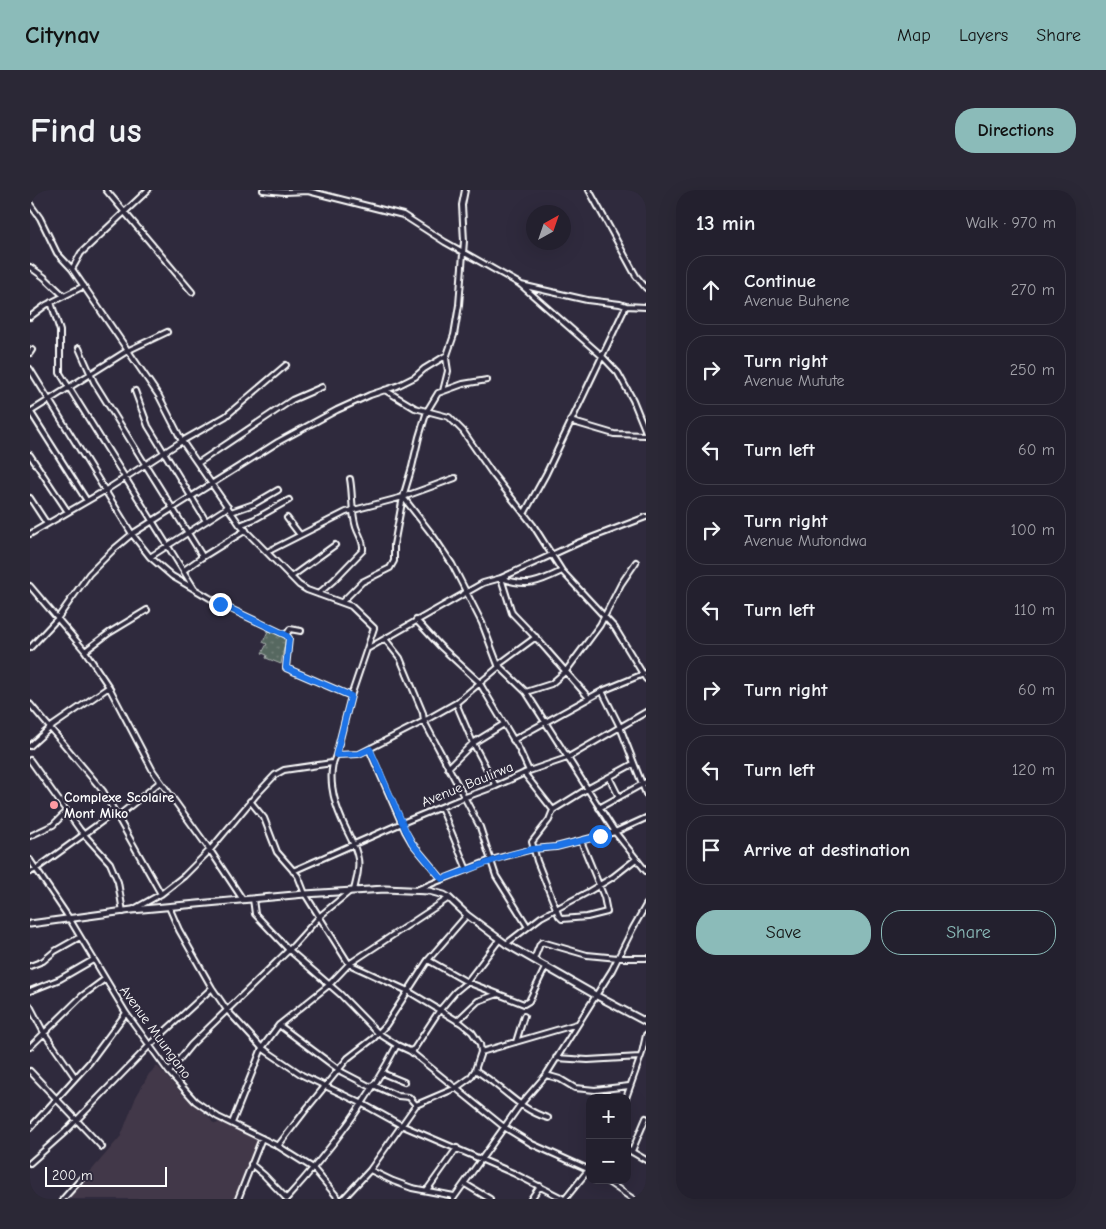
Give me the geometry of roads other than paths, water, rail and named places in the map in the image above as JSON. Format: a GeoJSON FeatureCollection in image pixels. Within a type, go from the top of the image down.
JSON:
{"type":"FeatureCollection","features":[{"type":"Feature","properties":{"kind":"main road"},"geometry":{"type":"LineString","coordinates":[[30,924],[132,910],[305,894],[385,889],[437,893],[449,898],[467,916],[499,940],[596,996],[646,1022]]}},
{"type":"Feature","properties":{"kind":"street"},"geometry":{"type":"LineString","coordinates":[[106,190],[192,292]]}},
{"type":"Feature","properties":{"kind":"street"},"geometry":{"type":"LineString","coordinates":[[72,269],[81,254],[148,190]]}},
{"type":"Feature","properties":{"kind":"street"},"geometry":{"type":"LineString","coordinates":[[263,190],[284,192],[308,191],[403,215],[520,284],[602,356],[618,373],[633,400],[646,434],[614,434],[570,422]]}},
{"type":"Feature","properties":{"kind":"street"},"geometry":{"type":"LineString","coordinates":[[443,391],[448,371],[448,354],[454,335],[459,305],[463,252],[462,205],[465,190]]}},
{"type":"Feature","properties":{"kind":"street"},"geometry":{"type":"LineString","coordinates":[[588,190],[636,276],[646,288]]}},
{"type":"Feature","properties":{"kind":"street"},"geometry":{"type":"LineString","coordinates":[[30,204],[40,218],[51,244],[72,269],[159,396],[182,440],[240,525],[303,588],[351,606],[374,628],[351,696],[336,755],[332,763],[331,779],[338,810],[354,844],[358,861],[352,891],[320,916],[293,946],[191,1045],[169,1072]]}},
{"type":"Feature","properties":{"kind":"street"},"geometry":{"type":"LineString","coordinates":[[30,267],[64,296]]}},
{"type":"Feature","properties":{"kind":"street"},"geometry":{"type":"LineString","coordinates":[[520,284],[587,300],[646,307]]}},
{"type":"Feature","properties":{"kind":"street"},"geometry":{"type":"LineString","coordinates":[[30,317],[51,302],[84,286]]}},
{"type":"Feature","properties":{"kind":"street"},"geometry":{"type":"LineString","coordinates":[[51,302],[60,330],[60,374],[184,570],[194,589]]}},
{"type":"Feature","properties":{"kind":"street"},"geometry":{"type":"LineString","coordinates":[[524,514],[546,474],[626,306]]}},
{"type":"Feature","properties":{"kind":"street"},"geometry":{"type":"LineString","coordinates":[[87,501],[30,411],[69,389],[128,351],[167,332]]}},
{"type":"Feature","properties":{"kind":"street"},"geometry":{"type":"LineString","coordinates":[[79,348],[94,382],[201,554],[201,558]]}},
{"type":"Feature","properties":{"kind":"street"},"geometry":{"type":"LineString","coordinates":[[30,648],[57,619],[89,574],[132,534],[278,442],[337,410],[415,377],[448,354]]}},
{"type":"Feature","properties":{"kind":"street"},"geometry":{"type":"LineString","coordinates":[[30,534],[106,490],[182,440],[226,416],[286,365]]}},
{"type":"Feature","properties":{"kind":"street"},"geometry":{"type":"LineString","coordinates":[[30,369],[132,534],[150,557],[168,573],[220,604],[286,635],[289,638],[286,668],[351,696]]}},
{"type":"Feature","properties":{"kind":"street"},"geometry":{"type":"LineString","coordinates":[[342,602],[362,582],[393,565],[394,545],[403,498],[427,411],[436,394],[463,384],[487,380]]}},
{"type":"Feature","properties":{"kind":"street"},"geometry":{"type":"LineString","coordinates":[[198,463],[286,404],[322,387]]}},
{"type":"Feature","properties":{"kind":"street"},"geometry":{"type":"LineString","coordinates":[[385,390],[416,408],[449,417],[464,432],[476,451],[524,514],[562,571],[616,628],[645,675],[589,698],[513,740]]}},
{"type":"Feature","properties":{"kind":"street"},"geometry":{"type":"LineString","coordinates":[[135,391],[148,426],[206,521]]}},
{"type":"Feature","properties":{"kind":"street"},"geometry":{"type":"LineString","coordinates":[[30,455],[68,512]]}},
{"type":"Feature","properties":{"kind":"street"},"geometry":{"type":"LineString","coordinates":[[267,552],[354,510],[403,498],[455,478]]}},
{"type":"Feature","properties":{"kind":"street"},"geometry":{"type":"LineString","coordinates":[[318,594],[363,550],[362,539],[356,528],[354,518],[350,479]]}},
{"type":"Feature","properties":{"kind":"street"},"geometry":{"type":"LineString","coordinates":[[231,512],[254,504],[278,490]]}},
{"type":"Feature","properties":{"kind":"street"},"geometry":{"type":"LineString","coordinates":[[30,498],[47,524]]}},
{"type":"Feature","properties":{"kind":"street"},"geometry":{"type":"LineString","coordinates":[[403,498],[448,558],[482,623],[499,665],[526,692],[615,832],[646,871]]}},
{"type":"Feature","properties":{"kind":"street"},"geometry":{"type":"LineString","coordinates":[[240,525],[289,500]]}},
{"type":"Feature","properties":{"kind":"street"},"geometry":{"type":"LineString","coordinates":[[150,557],[228,507]]}},
{"type":"Feature","properties":{"kind":"street"},"geometry":{"type":"LineString","coordinates":[[368,650],[416,620],[483,583],[501,578],[580,542],[646,517]]}},
{"type":"Feature","properties":{"kind":"street"},"geometry":{"type":"LineString","coordinates":[[287,518],[300,535]]}},
{"type":"Feature","properties":{"kind":"street"},"geometry":{"type":"LineString","coordinates":[[184,570],[246,530]]}},
{"type":"Feature","properties":{"kind":"street"},"geometry":{"type":"LineString","coordinates":[[291,540],[294,546]]}},
{"type":"Feature","properties":{"kind":"street"},"geometry":{"type":"LineString","coordinates":[[291,577],[335,545]]}},
{"type":"Feature","properties":{"kind":"street"},"geometry":{"type":"LineString","coordinates":[[526,692],[551,684],[566,671],[606,617],[621,584],[636,562]]}},
{"type":"Feature","properties":{"kind":"street"},"geometry":{"type":"LineString","coordinates":[[501,578],[515,583],[530,584],[562,571]]}},
{"type":"Feature","properties":{"kind":"street"},"geometry":{"type":"LineString","coordinates":[[501,578],[512,613],[536,637],[589,698]]}},
{"type":"Feature","properties":{"kind":"street"},"geometry":{"type":"LineString","coordinates":[[30,586],[85,651],[109,687],[130,730],[160,782],[210,850],[243,900]]}},
{"type":"Feature","properties":{"kind":"street"},"geometry":{"type":"LineString","coordinates":[[85,651],[109,633],[147,610]]}},
{"type":"Feature","properties":{"kind":"street"},"geometry":{"type":"LineString","coordinates":[[416,620],[440,646],[479,682],[513,740],[526,772],[553,810]]}},
{"type":"Feature","properties":{"kind":"street"},"geometry":{"type":"LineString","coordinates":[[286,635],[290,629],[301,631]]}},
{"type":"Feature","properties":{"kind":"street"},"geometry":{"type":"LineString","coordinates":[[336,755],[359,754],[456,703],[499,665],[536,637]]}},
{"type":"Feature","properties":{"kind":"street"},"geometry":{"type":"LineString","coordinates":[[385,639],[400,658],[423,713],[424,721],[480,827],[496,876],[528,926]]}},
{"type":"Feature","properties":{"kind":"street"},"geometry":{"type":"LineString","coordinates":[[30,746],[51,727],[109,687]]}},
{"type":"Feature","properties":{"kind":"street"},"geometry":{"type":"LineString","coordinates":[[602,692],[620,727],[633,764],[644,783],[646,794]]}},
{"type":"Feature","properties":{"kind":"street"},"geometry":{"type":"LineString","coordinates":[[456,703],[473,744],[496,786]]}},
{"type":"Feature","properties":{"kind":"street"},"geometry":{"type":"LineString","coordinates":[[30,704],[103,791],[161,894]]}},
{"type":"Feature","properties":{"kind":"street","name":"Avenue Baulirwa"},"geometry":{"type":"LineString","coordinates":[[293,870],[526,772],[567,758],[646,712]]}},
{"type":"Feature","properties":{"kind":"street"},"geometry":{"type":"LineString","coordinates":[[448,768],[473,744],[504,724]]}},
{"type":"Feature","properties":{"kind":"street"},"geometry":{"type":"LineString","coordinates":[[370,749],[412,843],[442,879]]}},
{"type":"Feature","properties":{"kind":"street"},"geometry":{"type":"LineString","coordinates":[[30,760],[83,834],[110,863],[118,882],[123,912]]}},
{"type":"Feature","properties":{"kind":"street"},"geometry":{"type":"LineString","coordinates":[[132,910],[161,894],[184,876],[210,850],[260,790],[280,772],[332,763]]}},
{"type":"Feature","properties":{"kind":"street"},"geometry":{"type":"LineString","coordinates":[[581,841],[599,885],[607,912],[588,917],[564,919],[559,916],[532,842],[549,820],[553,810],[633,764]]}},
{"type":"Feature","properties":{"kind":"street"},"geometry":{"type":"LineString","coordinates":[[610,777],[619,797]]}},
{"type":"Feature","properties":{"kind":"street"},"geometry":{"type":"LineString","coordinates":[[118,816],[160,782]]}},
{"type":"Feature","properties":{"kind":"street"},"geometry":{"type":"LineString","coordinates":[[599,808],[644,783]]}},
{"type":"Feature","properties":{"kind":"street"},"geometry":{"type":"LineString","coordinates":[[250,802],[264,818],[280,857],[300,880],[305,894],[349,964],[408,991],[472,1032],[480,1044],[481,1052],[470,1078],[456,1088],[416,1104],[370,1170],[341,1199]]}},
{"type":"Feature","properties":{"kind":"street"},"geometry":{"type":"LineString","coordinates":[[441,807],[467,870]]}},
{"type":"Feature","properties":{"kind":"street"},"geometry":{"type":"LineString","coordinates":[[30,836],[53,825],[66,811]]}},
{"type":"Feature","properties":{"kind":"street"},"geometry":{"type":"LineString","coordinates":[[30,872],[115,812]]}},
{"type":"Feature","properties":{"kind":"street"},"geometry":{"type":"LineString","coordinates":[[415,890],[491,860],[533,849],[556,847],[615,832],[646,818]]}},
{"type":"Feature","properties":{"kind":"street"},"geometry":{"type":"LineString","coordinates":[[506,944],[528,926],[556,908],[599,885],[636,859]]}},
{"type":"Feature","properties":{"kind":"street","name":"Avenue Muungano"},"geometry":{"type":"LineString","coordinates":[[30,860],[69,918],[126,1013],[169,1072],[194,1101],[218,1117],[278,1146],[312,1168],[341,1199]]}},
{"type":"Feature","properties":{"kind":"street"},"geometry":{"type":"LineString","coordinates":[[232,1123],[262,1048],[280,1025],[329,985],[349,964],[449,898]]}},
{"type":"Feature","properties":{"kind":"street"},"geometry":{"type":"LineString","coordinates":[[253,899],[255,914],[288,949],[329,985],[378,1033],[410,1051],[504,1127],[538,1147],[586,1168]]}},
{"type":"Feature","properties":{"kind":"street"},"geometry":{"type":"LineString","coordinates":[[370,1170],[393,1182],[453,1198],[465,1184],[520,1105],[546,1075],[596,996],[646,905]]}},
{"type":"Feature","properties":{"kind":"street"},"geometry":{"type":"LineString","coordinates":[[169,907],[178,930],[226,1010],[262,1048],[302,1074],[401,1125],[457,1148],[564,1199],[586,1173]]}},
{"type":"Feature","properties":{"kind":"street"},"geometry":{"type":"LineString","coordinates":[[278,1146],[348,1058],[378,1033],[393,1016],[428,960],[467,916]]}},
{"type":"Feature","properties":{"kind":"street"},"geometry":{"type":"LineString","coordinates":[[30,966],[43,961],[55,950],[80,937]]}},
{"type":"Feature","properties":{"kind":"street"},"geometry":{"type":"LineString","coordinates":[[410,1051],[414,1049],[439,1011],[455,992],[467,982],[499,940]]}},
{"type":"Feature","properties":{"kind":"street"},"geometry":{"type":"LineString","coordinates":[[534,959],[542,942],[587,955],[646,958]]}},
{"type":"Feature","properties":{"kind":"street"},"geometry":{"type":"LineString","coordinates":[[30,991],[60,979],[93,960]]}},
{"type":"Feature","properties":{"kind":"street"},"geometry":{"type":"LineString","coordinates":[[428,960],[467,982],[527,1003],[546,966]]}},
{"type":"Feature","properties":{"kind":"street"},"geometry":{"type":"LineString","coordinates":[[30,1047],[82,996],[104,979]]}},
{"type":"Feature","properties":{"kind":"street"},"geometry":{"type":"LineString","coordinates":[[30,1163],[77,1120],[150,1046],[212,988]]}},
{"type":"Feature","properties":{"kind":"street"},"geometry":{"type":"LineString","coordinates":[[457,1021],[478,1001],[498,994]]}},
{"type":"Feature","properties":{"kind":"street"},"geometry":{"type":"LineString","coordinates":[[30,1006],[44,1033],[75,1077]]}},
{"type":"Feature","properties":{"kind":"street"},"geometry":{"type":"LineString","coordinates":[[30,1128],[89,1063],[126,1013]]}},
{"type":"Feature","properties":{"kind":"street"},"geometry":{"type":"LineString","coordinates":[[516,1042],[524,1016]]}},
{"type":"Feature","properties":{"kind":"street"},"geometry":{"type":"LineString","coordinates":[[481,1052],[578,1024]]}},
{"type":"Feature","properties":{"kind":"street"},"geometry":{"type":"LineString","coordinates":[[280,1025],[342,1072],[398,1096],[409,1097],[416,1104]]}},
{"type":"Feature","properties":{"kind":"street"},"geometry":{"type":"LineString","coordinates":[[627,1094],[646,1035]]}},
{"type":"Feature","properties":{"kind":"street"},"geometry":{"type":"LineString","coordinates":[[251,1164],[287,1199],[344,1128],[382,1073],[397,1045]]}},
{"type":"Feature","properties":{"kind":"street"},"geometry":{"type":"LineString","coordinates":[[556,1058],[588,1060],[640,1056]]}},
{"type":"Feature","properties":{"kind":"street"},"geometry":{"type":"LineString","coordinates":[[475,1070],[488,1078],[520,1105],[535,1114],[548,1118]]}},
{"type":"Feature","properties":{"kind":"street"},"geometry":{"type":"LineString","coordinates":[[30,1071],[102,1147]]}},
{"type":"Feature","properties":{"kind":"street"},"geometry":{"type":"LineString","coordinates":[[382,1073],[404,1082]]}},
{"type":"Feature","properties":{"kind":"street"},"geometry":{"type":"LineString","coordinates":[[546,1075],[560,1079],[575,1088],[596,1090],[629,1086]]}},
{"type":"Feature","properties":{"kind":"street"},"geometry":{"type":"LineString","coordinates":[[631,1146],[646,1119]]}},
{"type":"Feature","properties":{"kind":"street"},"geometry":{"type":"LineString","coordinates":[[238,1199],[262,1138]]}},
{"type":"Feature","properties":{"kind":"street"},"geometry":{"type":"LineString","coordinates":[[427,1190],[457,1148]]}},
{"type":"Feature","properties":{"kind":"street"},"geometry":{"type":"LineString","coordinates":[[631,1151],[646,1160]]}},
{"type":"Feature","properties":{"kind":"street"},"geometry":{"type":"LineString","coordinates":[[63,1199],[82,1178]]}},
{"type":"Feature","properties":{"kind":"street"},"geometry":{"type":"LineString","coordinates":[[465,1184],[490,1199]]}},
{"type":"Feature","properties":{"kind":"street"},"geometry":{"type":"LineString","coordinates":[[612,1184],[633,1199]]}},
{"type":"Feature","properties":{"kind":"street"},"geometry":{"type":"LineString","coordinates":[[531,1199],[540,1186]]}},
{"type":"Feature","properties":{"kind":"place","name":"Complexe Scolaire Mont Miko"},"geometry":{"type":"Point","coordinates":[54,805]}}]}
